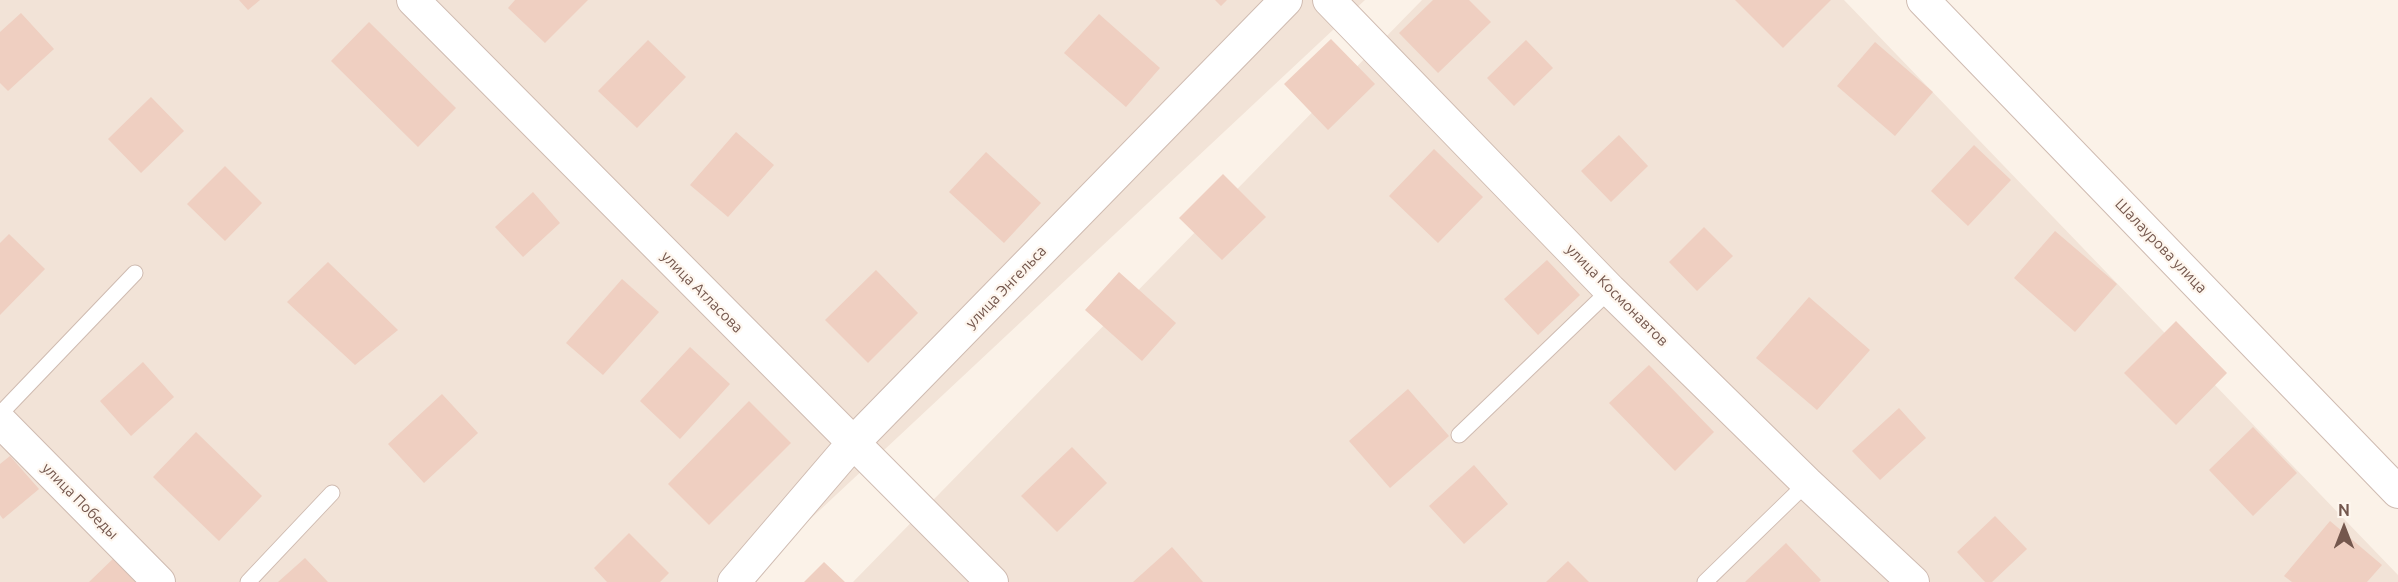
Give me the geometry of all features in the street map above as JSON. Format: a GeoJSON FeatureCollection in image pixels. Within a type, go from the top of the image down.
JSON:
{"type":"FeatureCollection","features":[{"type":"Feature","properties":{"kind":"street","name":"улица Атласова"},"geometry":{"type":"LineString","coordinates":[[413,0],[992,582]]}},
{"type":"Feature","properties":{"kind":"street","name":"улица Энгельса"},"geometry":{"type":"LineString","coordinates":[[734,582],[853,443],[1286,0]]}},
{"type":"Feature","properties":{"kind":"street","name":"улица Космонавтов"},"geometry":{"type":"LineString","coordinates":[[1329,0],[1610,290],[1807,483],[1913,582]]}},
{"type":"Feature","properties":{"kind":"street","name":"Шалаурова улица"},"geometry":{"type":"LineString","coordinates":[[1923,0],[2398,492]]}},
{"type":"Feature","properties":{"kind":"street","name":"улица Победы"},"geometry":{"type":"LineString","coordinates":[[2,426],[159,582]]}},
{"type":"Feature","properties":{"kind":"lane"},"geometry":{"type":"LineString","coordinates":[[2,426],[135,273]]}},
{"type":"Feature","properties":{"kind":"lane"},"geometry":{"type":"LineString","coordinates":[[1459,435],[1610,290]]}},
{"type":"Feature","properties":{"kind":"lane"},"geometry":{"type":"LineString","coordinates":[[1705,582],[1807,483]]}},
{"type":"Feature","properties":{"kind":"lane"},"geometry":{"type":"LineString","coordinates":[[248,582],[332,493]]}},
{"type":"Feature","properties":{"kind":"shaded area"},"geometry":{"type":"Polygon","coordinates":[[[0,0],[1365,0],[743,582],[0,582],[0,0]]]}},
{"type":"Feature","properties":{"kind":"shaded area"},"geometry":{"type":"Polygon","coordinates":[[[1422,0],[1844,0],[2398,575],[2398,582],[853,582],[1422,0]]]}},
{"type":"Feature","properties":{"kind":"building"},"geometry":{"type":"Polygon","coordinates":[[[239,0],[260,0],[248,10],[239,0]]]}},
{"type":"Feature","properties":{"kind":"building"},"geometry":{"type":"Polygon","coordinates":[[[515,0],[588,0],[545,43],[508,8],[515,0]]]}},
{"type":"Feature","properties":{"kind":"building"},"geometry":{"type":"Polygon","coordinates":[[[1215,0],[1227,0],[1221,6],[1215,0]]]}},
{"type":"Feature","properties":{"kind":"building"},"geometry":{"type":"Polygon","coordinates":[[[1433,0],[1469,0],[1491,22],[1438,73],[1399,33],[1433,0]]]}},
{"type":"Feature","properties":{"kind":"building"},"geometry":{"type":"Polygon","coordinates":[[[1735,0],[1831,0],[1783,48],[1735,0]]]}},
{"type":"Feature","properties":{"kind":"building"},"geometry":{"type":"Polygon","coordinates":[[[21,13],[54,49],[8,91],[0,83],[0,32],[21,13]]]}},
{"type":"Feature","properties":{"kind":"building"},"geometry":{"type":"Polygon","coordinates":[[[1099,14],[1160,68],[1126,107],[1064,53],[1099,14]]]}},
{"type":"Feature","properties":{"kind":"building"},"geometry":{"type":"Polygon","coordinates":[[[369,22],[456,108],[418,147],[331,61],[369,22]]]}},
{"type":"Feature","properties":{"kind":"building"},"geometry":{"type":"Polygon","coordinates":[[[1331,39],[1375,84],[1328,130],[1284,84],[1331,39]]]}},
{"type":"Feature","properties":{"kind":"building"},"geometry":{"type":"Polygon","coordinates":[[[648,40],[686,77],[637,128],[598,91],[648,40]]]}},
{"type":"Feature","properties":{"kind":"building"},"geometry":{"type":"Polygon","coordinates":[[[1526,40],[1553,68],[1514,106],[1487,78],[1526,40]]]}},
{"type":"Feature","properties":{"kind":"building"},"geometry":{"type":"Polygon","coordinates":[[[1875,42],[1933,92],[1895,136],[1837,86],[1875,42]]]}},
{"type":"Feature","properties":{"kind":"building"},"geometry":{"type":"Polygon","coordinates":[[[151,97],[184,131],[141,173],[108,139],[151,97]]]}},
{"type":"Feature","properties":{"kind":"building"},"geometry":{"type":"Polygon","coordinates":[[[736,132],[774,165],[728,217],[690,185],[736,132]]]}},
{"type":"Feature","properties":{"kind":"building"},"geometry":{"type":"Polygon","coordinates":[[[1619,135],[1648,166],[1611,202],[1581,171],[1619,135]]]}},
{"type":"Feature","properties":{"kind":"building"},"geometry":{"type":"Polygon","coordinates":[[[1974,145],[2011,180],[1968,226],[1931,191],[1974,145]]]}},
{"type":"Feature","properties":{"kind":"building"},"geometry":{"type":"Polygon","coordinates":[[[1434,149],[1483,197],[1438,243],[1389,196],[1434,149]]]}},
{"type":"Feature","properties":{"kind":"building"},"geometry":{"type":"Polygon","coordinates":[[[986,152],[1041,203],[1004,243],[949,192],[986,152]]]}},
{"type":"Feature","properties":{"kind":"building"},"geometry":{"type":"Polygon","coordinates":[[[225,166],[262,203],[225,241],[187,204],[225,166]]]}},
{"type":"Feature","properties":{"kind":"building"},"geometry":{"type":"Polygon","coordinates":[[[1223,174],[1266,217],[1222,260],[1179,218],[1223,174]]]}},
{"type":"Feature","properties":{"kind":"building"},"geometry":{"type":"Polygon","coordinates":[[[533,192],[560,223],[523,257],[495,227],[533,192]]]}},
{"type":"Feature","properties":{"kind":"building"},"geometry":{"type":"Polygon","coordinates":[[[1704,227],[1733,256],[1697,291],[1669,262],[1704,227]]]}},
{"type":"Feature","properties":{"kind":"building"},"geometry":{"type":"Polygon","coordinates":[[[2055,231],[2117,284],[2075,332],[2014,278],[2055,231]]]}},
{"type":"Feature","properties":{"kind":"building"},"geometry":{"type":"Polygon","coordinates":[[[9,234],[45,269],[0,315],[0,243],[9,234]]]}},
{"type":"Feature","properties":{"kind":"building"},"geometry":{"type":"Polygon","coordinates":[[[1547,260],[1580,295],[1538,335],[1504,299],[1547,260]]]}},
{"type":"Feature","properties":{"kind":"building"},"geometry":{"type":"Polygon","coordinates":[[[328,262],[398,330],[355,365],[287,302],[328,262]]]}},
{"type":"Feature","properties":{"kind":"building"},"geometry":{"type":"Polygon","coordinates":[[[876,270],[918,313],[868,363],[825,320],[876,270]]]}},
{"type":"Feature","properties":{"kind":"building"},"geometry":{"type":"Polygon","coordinates":[[[1119,272],[1176,323],[1142,361],[1085,310],[1119,272]]]}},
{"type":"Feature","properties":{"kind":"building"},"geometry":{"type":"Polygon","coordinates":[[[622,279],[659,312],[603,375],[566,343],[622,279]]]}},
{"type":"Feature","properties":{"kind":"building"},"geometry":{"type":"Polygon","coordinates":[[[1809,297],[1870,350],[1817,410],[1756,358],[1809,297]]]}},
{"type":"Feature","properties":{"kind":"building"},"geometry":{"type":"Polygon","coordinates":[[[2176,321],[2227,373],[2176,425],[2124,373],[2176,321]]]}},
{"type":"Feature","properties":{"kind":"building"},"geometry":{"type":"Polygon","coordinates":[[[690,347],[730,384],[680,439],[640,401],[690,347]]]}},
{"type":"Feature","properties":{"kind":"building"},"geometry":{"type":"Polygon","coordinates":[[[143,362],[174,397],[131,436],[100,401],[143,362]]]}},
{"type":"Feature","properties":{"kind":"building"},"geometry":{"type":"Polygon","coordinates":[[[1649,365],[1714,432],[1675,471],[1609,403],[1649,365]]]}},
{"type":"Feature","properties":{"kind":"building"},"geometry":{"type":"Polygon","coordinates":[[[1408,389],[1449,436],[1390,488],[1349,441],[1408,389]]]}},
{"type":"Feature","properties":{"kind":"building"},"geometry":{"type":"Polygon","coordinates":[[[442,394],[478,433],[424,483],[388,444],[442,394]]]}},
{"type":"Feature","properties":{"kind":"building"},"geometry":{"type":"Polygon","coordinates":[[[749,401],[791,443],[709,525],[668,484],[749,401]]]}},
{"type":"Feature","properties":{"kind":"building"},"geometry":{"type":"Polygon","coordinates":[[[1899,408],[1926,438],[1880,480],[1852,451],[1899,408]]]}},
{"type":"Feature","properties":{"kind":"building"},"geometry":{"type":"Polygon","coordinates":[[[2253,427],[2297,473],[2253,516],[2209,470],[2253,427]]]}},
{"type":"Feature","properties":{"kind":"building"},"geometry":{"type":"Polygon","coordinates":[[[196,432],[262,496],[219,541],[153,477],[196,432]]]}},
{"type":"Feature","properties":{"kind":"building"},"geometry":{"type":"Polygon","coordinates":[[[1072,447],[1107,483],[1057,532],[1021,496],[1072,447]]]}},
{"type":"Feature","properties":{"kind":"building"},"geometry":{"type":"Polygon","coordinates":[[[10,456],[39,489],[3,519],[0,515],[0,464],[10,456]]]}},
{"type":"Feature","properties":{"kind":"building"},"geometry":{"type":"Polygon","coordinates":[[[1474,465],[1508,504],[1464,544],[1429,506],[1474,465]]]}},
{"type":"Feature","properties":{"kind":"building"},"geometry":{"type":"Polygon","coordinates":[[[1995,516],[2027,549],[1992,582],[1985,582],[1957,552],[1995,516]]]}},
{"type":"Feature","properties":{"kind":"building"},"geometry":{"type":"Polygon","coordinates":[[[2330,521],[2382,565],[2367,582],[2292,582],[2284,576],[2330,521]]]}},
{"type":"Feature","properties":{"kind":"building"},"geometry":{"type":"Polygon","coordinates":[[[629,533],[669,573],[660,582],[607,582],[594,568],[629,533]]]}},
{"type":"Feature","properties":{"kind":"building"},"geometry":{"type":"Polygon","coordinates":[[[1786,543],[1821,580],[1819,582],[1745,582],[1786,543]]]}},
{"type":"Feature","properties":{"kind":"building"},"geometry":{"type":"Polygon","coordinates":[[[1172,547],[1203,582],[1133,582],[1172,547]]]}},
{"type":"Feature","properties":{"kind":"building"},"geometry":{"type":"Polygon","coordinates":[[[117,555],[143,582],[89,582],[117,555]]]}},
{"type":"Feature","properties":{"kind":"building"},"geometry":{"type":"Polygon","coordinates":[[[305,558],[328,582],[278,582],[305,558]]]}},
{"type":"Feature","properties":{"kind":"building"},"geometry":{"type":"Polygon","coordinates":[[[1568,561],[1589,582],[1546,582],[1568,561]]]}},
{"type":"Feature","properties":{"kind":"building"},"geometry":{"type":"Polygon","coordinates":[[[824,562],[845,582],[804,582],[824,562]]]}}]}
